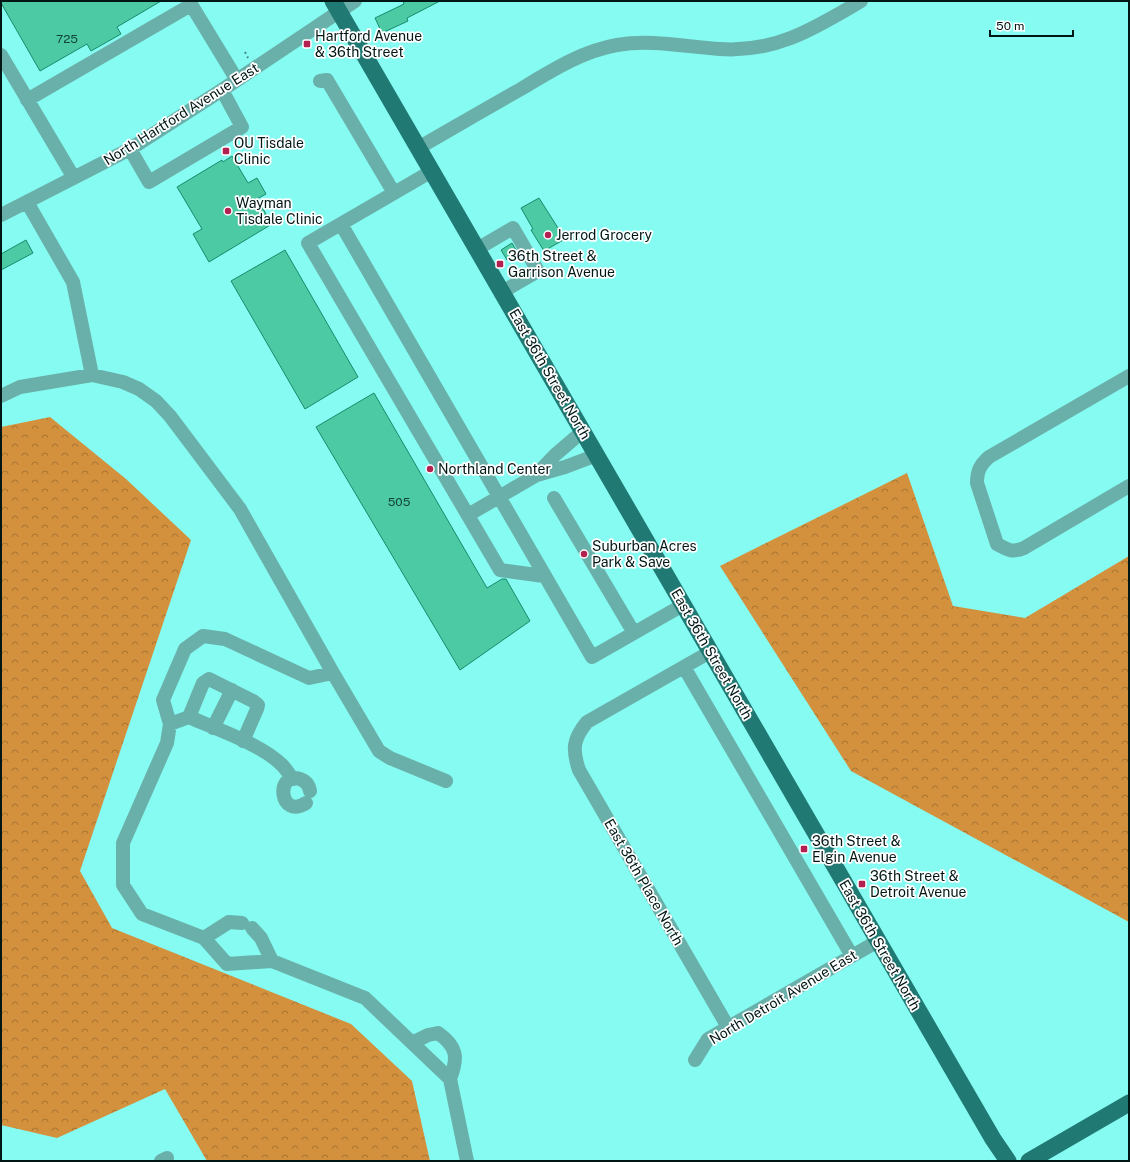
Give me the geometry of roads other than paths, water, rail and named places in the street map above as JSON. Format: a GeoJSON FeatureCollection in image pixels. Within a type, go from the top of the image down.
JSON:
{"type":"FeatureCollection","features":[{"type":"Feature","properties":{"kind":"main road","name":"East 36th Street North"},"geometry":{"type":"LineString","coordinates":[[336,6],[985,1125],[1008,1161]]}},
{"type":"Feature","properties":{"kind":"main road"},"geometry":{"type":"LineString","coordinates":[[1029,1161],[1129,1104]]}},
{"type":"Feature","properties":{"kind":"street","name":"North Hartford Avenue East"},"geometry":{"type":"LineString","coordinates":[[1,215],[130,149],[222,90],[336,6],[355,1]]}},
{"type":"Feature","properties":{"kind":"street"},"geometry":{"type":"LineString","coordinates":[[418,148],[556,69],[587,53],[616,45],[646,42],[721,50],[752,48],[779,43],[798,36],[861,1]]}},
{"type":"Feature","properties":{"kind":"street"},"geometry":{"type":"LineString","coordinates":[[27,100],[190,3],[236,80]]}},
{"type":"Feature","properties":{"kind":"street"},"geometry":{"type":"LineString","coordinates":[[1,55],[74,178]]}},
{"type":"Feature","properties":{"kind":"street"},"geometry":{"type":"LineString","coordinates":[[320,81],[327,80],[394,193]]}},
{"type":"Feature","properties":{"kind":"street"},"geometry":{"type":"LineString","coordinates":[[130,149],[149,182],[242,127],[222,90]]}},
{"type":"Feature","properties":{"kind":"street"},"geometry":{"type":"LineString","coordinates":[[432,171],[308,243],[500,570],[544,576]]}},
{"type":"Feature","properties":{"kind":"street"},"geometry":{"type":"LineString","coordinates":[[27,202],[73,282],[92,375]]}},
{"type":"Feature","properties":{"kind":"street"},"geometry":{"type":"LineString","coordinates":[[341,224],[592,657],[683,605]]}},
{"type":"Feature","properties":{"kind":"street"},"geometry":{"type":"LineString","coordinates":[[477,249],[513,228],[538,271],[502,292]]}},
{"type":"Feature","properties":{"kind":"street"},"geometry":{"type":"LineString","coordinates":[[1,396],[20,387],[92,375],[123,382],[139,389],[156,401],[170,416],[240,509],[379,751],[390,758],[446,781]]}},
{"type":"Feature","properties":{"kind":"street"},"geometry":{"type":"LineString","coordinates":[[1129,376],[989,457],[981,464],[977,473],[977,483],[996,544],[1007,550],[1015,551],[1024,548],[1129,486]]}},
{"type":"Feature","properties":{"kind":"street"},"geometry":{"type":"LineString","coordinates":[[535,476],[555,455],[583,431]]}},
{"type":"Feature","properties":{"kind":"street"},"geometry":{"type":"LineString","coordinates":[[468,515],[535,476],[565,467],[597,454]]}},
{"type":"Feature","properties":{"kind":"street"},"geometry":{"type":"LineString","coordinates":[[554,498],[634,634]]}},
{"type":"Feature","properties":{"kind":"street"},"geometry":{"type":"LineString","coordinates":[[333,673],[309,678],[225,639],[203,636],[185,649],[163,700],[170,724],[167,743],[123,843],[123,885],[142,914],[204,938],[227,964],[272,961],[365,998],[450,1080]]}},
{"type":"Feature","properties":{"kind":"street"},"geometry":{"type":"LineString","coordinates":[[710,652],[684,668],[852,956]]}},
{"type":"Feature","properties":{"kind":"street","name":"East 36th Place North"},"geometry":{"type":"LineString","coordinates":[[684,668],[588,722],[579,732],[575,744],[574,756],[579,770],[728,1027]]}},
{"type":"Feature","properties":{"kind":"street"},"geometry":{"type":"LineString","coordinates":[[189,717],[203,683],[209,679],[258,705],[243,741]]}},
{"type":"Feature","properties":{"kind":"street"},"geometry":{"type":"LineString","coordinates":[[214,728],[232,690]]}},
{"type":"Feature","properties":{"kind":"street"},"geometry":{"type":"LineString","coordinates":[[170,724],[189,717],[243,741],[267,754],[282,764],[293,779],[298,779],[306,783],[308,797],[297,807],[288,804],[283,797],[283,788],[285,784],[293,779]]}},
{"type":"Feature","properties":{"kind":"street"},"geometry":{"type":"LineString","coordinates":[[204,938],[229,922],[247,925],[261,938],[272,961]]}},
{"type":"Feature","properties":{"kind":"street","name":"North Detroit Avenue East"},"geometry":{"type":"LineString","coordinates":[[695,1060],[708,1039],[878,941]]}},
{"type":"Feature","properties":{"kind":"street"},"geometry":{"type":"LineString","coordinates":[[412,1043],[428,1035],[438,1033],[448,1040],[454,1050],[455,1066],[450,1080],[467,1161]]}},
{"type":"Feature","properties":{"kind":"place","name":"Hartford Avenue & 36th Street"},"geometry":{"type":"Point","coordinates":[307,44]}},
{"type":"Feature","properties":{"kind":"place","name":"OU Tisdale Clinic"},"geometry":{"type":"Point","coordinates":[226,151]}},
{"type":"Feature","properties":{"kind":"place","name":"Wayman Tisdale Clinic"},"geometry":{"type":"Point","coordinates":[228,211]}},
{"type":"Feature","properties":{"kind":"place","name":"Jerrod Grocery"},"geometry":{"type":"Point","coordinates":[548,235]}},
{"type":"Feature","properties":{"kind":"place","name":"36th Street & Garrison Avenue"},"geometry":{"type":"Point","coordinates":[500,264]}},
{"type":"Feature","properties":{"kind":"place","name":"Northland Center"},"geometry":{"type":"Point","coordinates":[430,469]}},
{"type":"Feature","properties":{"kind":"place","name":"Suburban Acres Park & Save"},"geometry":{"type":"Point","coordinates":[584,554]}},
{"type":"Feature","properties":{"kind":"place","name":"36th Street & Elgin Avenue"},"geometry":{"type":"Point","coordinates":[804,849]}},
{"type":"Feature","properties":{"kind":"place","name":"36th Street & Detroit Avenue"},"geometry":{"type":"Point","coordinates":[862,884]}}]}
